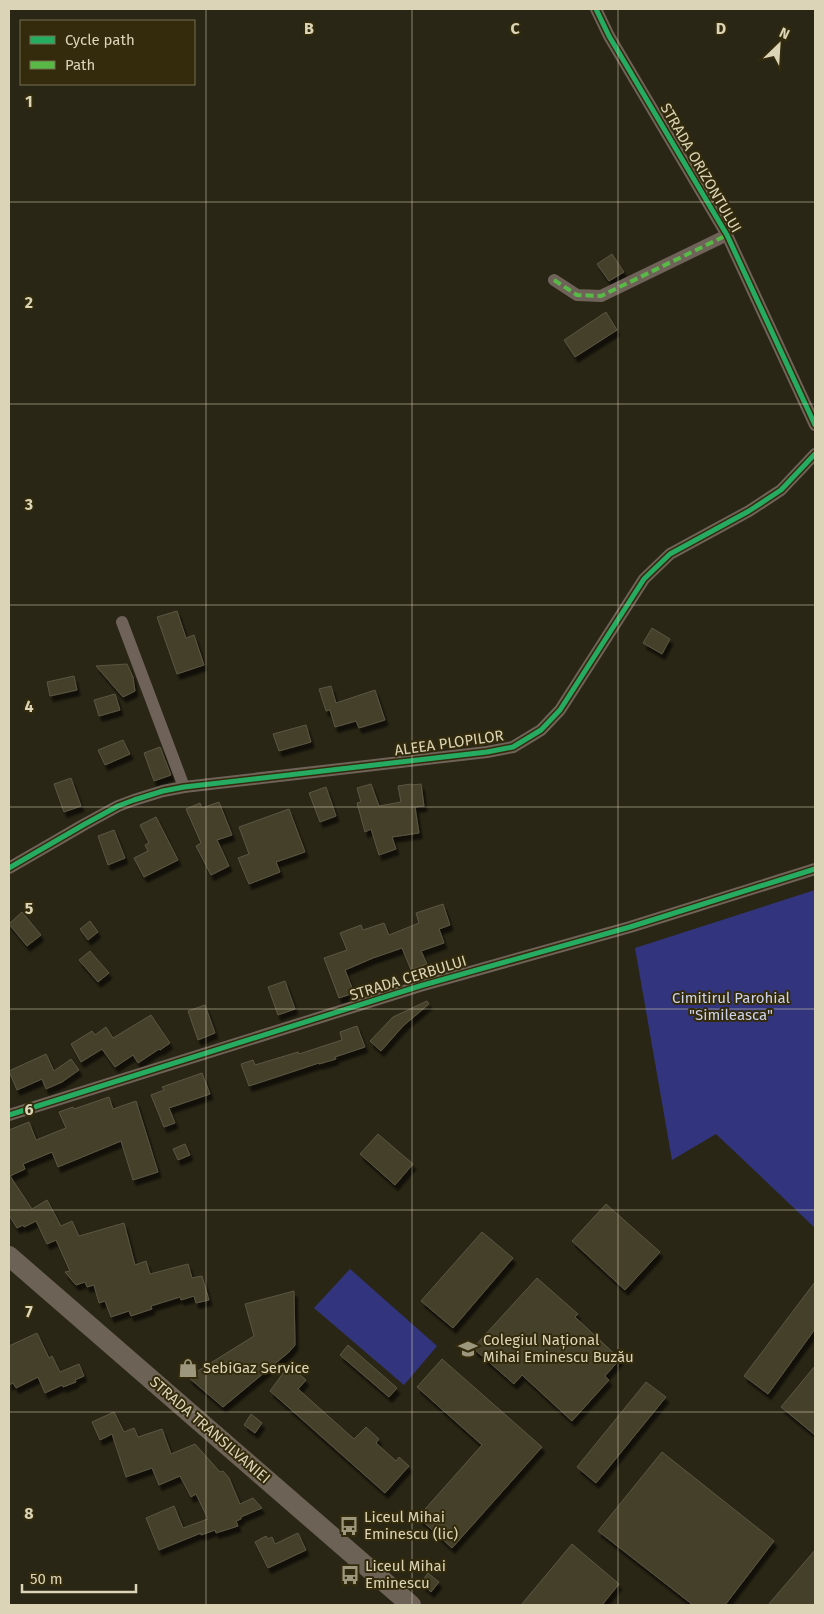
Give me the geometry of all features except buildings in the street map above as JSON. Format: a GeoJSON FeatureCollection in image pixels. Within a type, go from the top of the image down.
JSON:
{"type":"FeatureCollection","features":[{"type":"Feature","properties":{"kind":"main road","name":"STRADA TRANSILVANIEI"},"geometry":{"type":"LineString","coordinates":[[9,1256],[411,1605]]}},
{"type":"Feature","properties":{"kind":"street","name":"STRADA ORIZONTULUI"},"geometry":{"type":"LineString","coordinates":[[596,9],[609,36],[727,235],[815,425]]}},
{"type":"Feature","properties":{"kind":"street"},"geometry":{"type":"LineString","coordinates":[[554,280],[577,294],[601,296],[727,235]]}},
{"type":"Feature","properties":{"kind":"street","name":"ALEEA PLOPILOR"},"geometry":{"type":"LineString","coordinates":[[9,868],[93,819],[134,800],[184,788],[478,753],[513,747],[541,730],[560,710],[644,579],[670,554],[748,511],[781,490],[815,454]]}},
{"type":"Feature","properties":{"kind":"street"},"geometry":{"type":"LineString","coordinates":[[122,622],[184,788]]}},
{"type":"Feature","properties":{"kind":"street","name":"STRADA CERBULUI"},"geometry":{"type":"LineString","coordinates":[[9,1115],[420,986],[630,927],[815,869]]}},
{"type":"Feature","properties":{"kind":"green space","name":"Cimitirul Parohial \"Simileasca\""},"geometry":{"type":"Polygon","coordinates":[[[815,890],[815,1228],[716,1134],[672,1160],[635,948],[815,890]]]}},
{"type":"Feature","properties":{"kind":"green space"},"geometry":{"type":"Polygon","coordinates":[[[350,1269],[437,1346],[404,1385],[314,1308],[350,1269]]]}},
{"type":"Feature","properties":{"kind":"marked path"},"geometry":{"type":"LineString","coordinates":[[554,280],[577,295],[601,296],[727,235]]}},
{"type":"Feature","properties":{"kind":"cycle path"},"geometry":{"type":"LineString","coordinates":[[596,9],[609,36],[727,235],[815,425]]}},
{"type":"Feature","properties":{"kind":"cycle path"},"geometry":{"type":"LineString","coordinates":[[9,868],[118,806],[163,791],[487,752],[513,747],[541,730],[560,710],[644,579],[670,554],[749,511],[781,490],[815,454]]}},
{"type":"Feature","properties":{"kind":"cycle path"},"geometry":{"type":"LineString","coordinates":[[9,1115],[420,986],[630,927],[815,869]]}},
{"type":"Feature","properties":{"kind":"place","name":"Colegiul Național Mihai Eminescu Buzău"},"geometry":{"type":"Point","coordinates":[468,1349]}},
{"type":"Feature","properties":{"kind":"place","name":"SebiGaz Service"},"geometry":{"type":"Point","coordinates":[188,1368]}},
{"type":"Feature","properties":{"kind":"place","name":"Liceul Mihai Eminescu (lic)"},"geometry":{"type":"Point","coordinates":[349,1526]}},
{"type":"Feature","properties":{"kind":"place","name":"Liceul Mihai Eminescu"},"geometry":{"type":"Point","coordinates":[350,1575]}}]}
